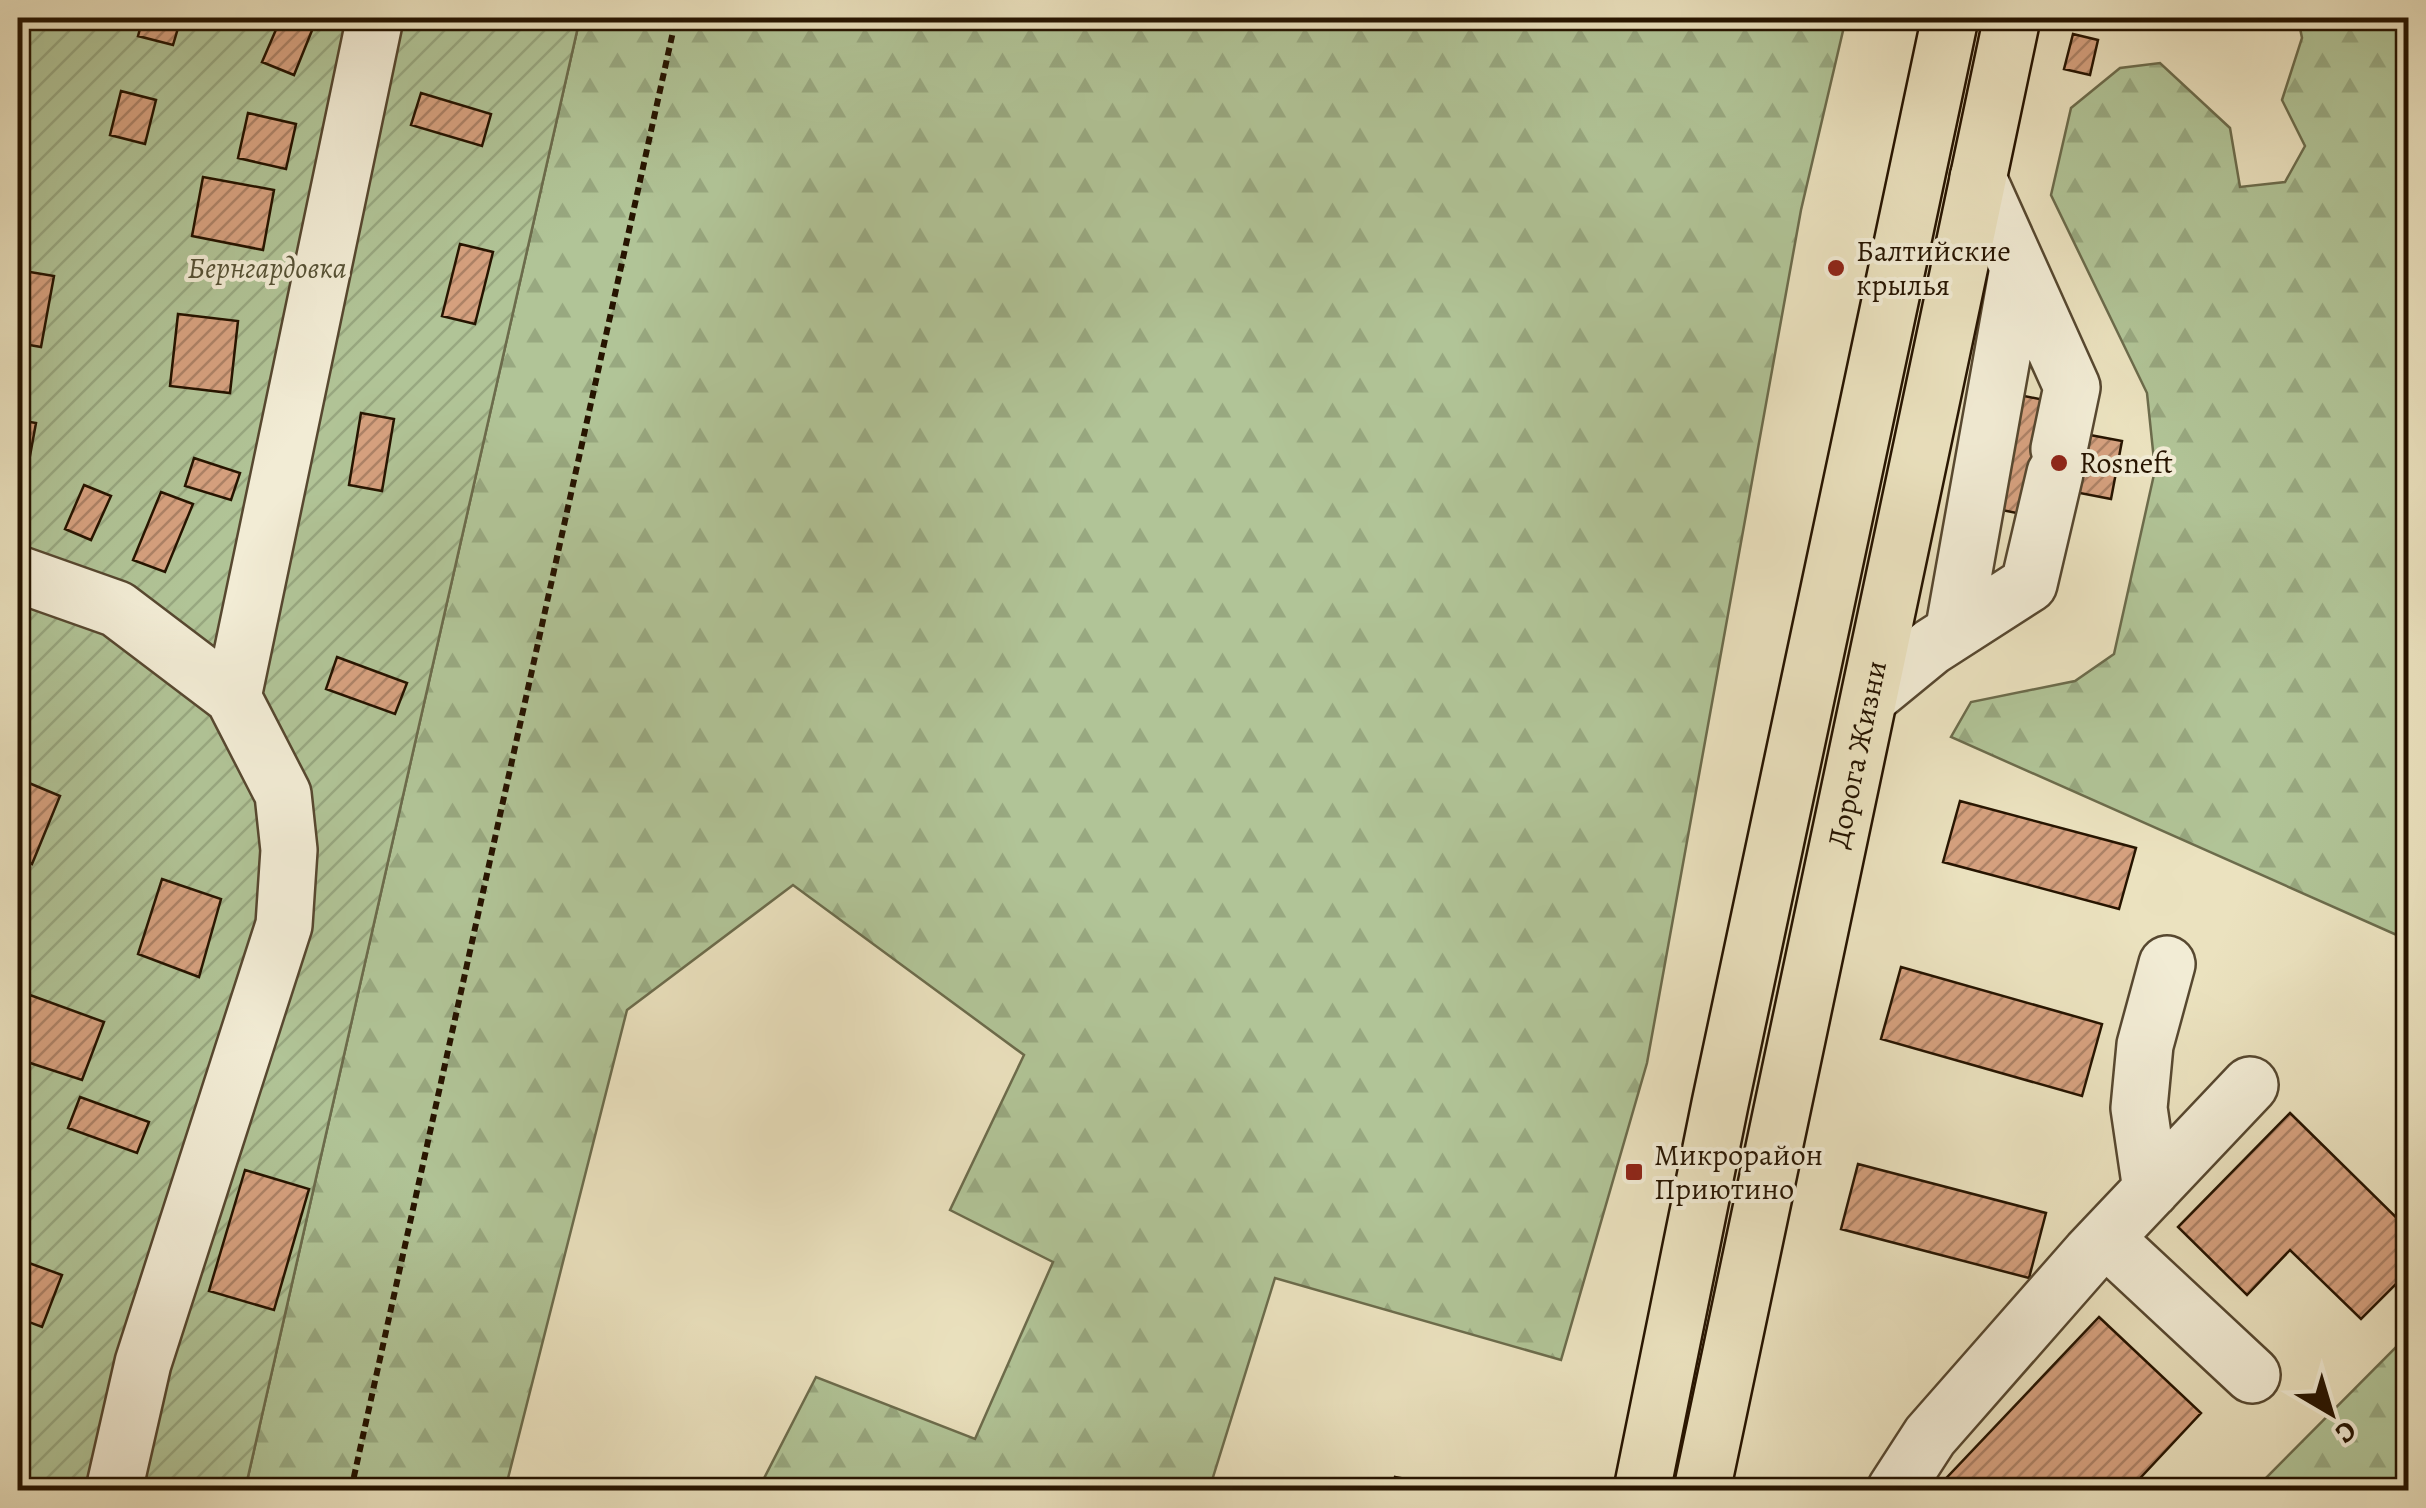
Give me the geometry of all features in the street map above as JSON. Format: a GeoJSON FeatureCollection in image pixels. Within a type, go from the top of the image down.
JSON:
{"type":"FeatureCollection","features":[{"type":"Feature","properties":{"kind":"main road","name":"Дорога Жизни"},"geometry":{"type":"LineString","coordinates":[[1642,1490],[1950,18]]}},
{"type":"Feature","properties":{"kind":"main road","name":"Дорога Жизни"},"geometry":{"type":"LineString","coordinates":[[1702,1490],[2012,18]]}},
{"type":"Feature","properties":{"kind":"street"},"geometry":{"type":"LineString","coordinates":[[234,697],[374,18]]}},
{"type":"Feature","properties":{"kind":"street"},"geometry":{"type":"LineString","coordinates":[[1870,696],[1953,633],[2029,584],[2057,461],[2072,387],[1978,178]]}},
{"type":"Feature","properties":{"kind":"street"},"geometry":{"type":"LineString","coordinates":[[1953,633],[2018,268]]}},
{"type":"Feature","properties":{"kind":"street"},"geometry":{"type":"LineString","coordinates":[[18,574],[117,609],[234,697],[284,794],[289,850],[284,925],[143,1362],[114,1490]]}},
{"type":"Feature","properties":{"kind":"street"},"geometry":{"type":"LineString","coordinates":[[2151,1190],[2140,1108],[2145,1045],[2168,964]]}},
{"type":"Feature","properties":{"kind":"street"},"geometry":{"type":"LineString","coordinates":[[1894,1490],[1930,1436],[2105,1238],[2250,1085]]}},
{"type":"Feature","properties":{"kind":"street"},"geometry":{"type":"LineString","coordinates":[[2105,1238],[2252,1375]]}},
{"type":"Feature","properties":{"kind":"path"},"geometry":{"type":"LineString","coordinates":[[351,1490],[676,18]]}},
{"type":"Feature","properties":{"kind":"green space","name":"Бернгардовка"},"geometry":{"type":"Polygon","coordinates":[[[18,18],[580,18],[245,1490],[18,1490],[18,18]]]}},
{"type":"Feature","properties":{"kind":"green space"},"geometry":{"type":"Polygon","coordinates":[[[580,18],[1846,18],[1801,210],[1647,1063],[1561,1360],[1275,1278],[1209,1490],[758,1490],[816,1377],[975,1439],[1053,1262],[950,1210],[1024,1055],[793,885],[627,1010],[505,1490],[245,1490],[580,18]]]}},
{"type":"Feature","properties":{"kind":"green space"},"geometry":{"type":"Polygon","coordinates":[[[2298,18],[2408,18],[2408,940],[1951,737],[1971,702],[2075,681],[2114,654],[2155,470],[2147,393],[2051,195],[2071,108],[2120,68],[2160,63],[2230,128],[2240,187],[2285,182],[2305,146],[2282,100],[2302,38],[2298,18]]]}},
{"type":"Feature","properties":{"kind":"green space"},"geometry":{"type":"Polygon","coordinates":[[[2408,1335],[2408,1481],[2385,1490],[2254,1490],[2408,1335]]]}},
{"type":"Feature","properties":{"kind":"building"},"geometry":{"type":"Polygon","coordinates":[[[143,18],[181,18],[173,45],[138,36],[143,18]]]}},
{"type":"Feature","properties":{"kind":"building"},"geometry":{"type":"Polygon","coordinates":[[[281,18],[317,18],[294,75],[262,62],[281,18]]]}},
{"type":"Feature","properties":{"kind":"building"},"geometry":{"type":"Polygon","coordinates":[[[2073,34],[2098,40],[2090,75],[2064,69],[2073,34]]]}},
{"type":"Feature","properties":{"kind":"building"},"geometry":{"type":"Polygon","coordinates":[[[121,91],[156,100],[145,144],[110,135],[121,91]]]}},
{"type":"Feature","properties":{"kind":"building"},"geometry":{"type":"Polygon","coordinates":[[[421,93],[491,114],[482,146],[411,125],[421,93]]]}},
{"type":"Feature","properties":{"kind":"building"},"geometry":{"type":"Polygon","coordinates":[[[248,113],[296,124],[286,169],[238,158],[248,113]]]}},
{"type":"Feature","properties":{"kind":"building"},"geometry":{"type":"Polygon","coordinates":[[[203,177],[274,190],[263,250],[192,236],[203,177]]]}},
{"type":"Feature","properties":{"kind":"building"},"geometry":{"type":"Polygon","coordinates":[[[460,244],[493,252],[475,324],[442,316],[460,244]]]}},
{"type":"Feature","properties":{"kind":"building"},"geometry":{"type":"Polygon","coordinates":[[[18,270],[54,276],[41,347],[18,343],[18,270]]]}},
{"type":"Feature","properties":{"kind":"building"},"geometry":{"type":"Polygon","coordinates":[[[178,314],[238,321],[230,393],[170,386],[178,314]]]}},
{"type":"Feature","properties":{"kind":"building","name":"Rosneft"},"geometry":{"type":"Polygon","coordinates":[[[2014,394],[2059,403],[2051,448],[2087,454],[2090,435],[2122,441],[2111,499],[2075,492],[2037,517],[1992,508],[2014,394]]]}},
{"type":"Feature","properties":{"kind":"building"},"geometry":{"type":"Polygon","coordinates":[[[361,413],[394,419],[382,491],[349,485],[361,413]]]}},
{"type":"Feature","properties":{"kind":"building"},"geometry":{"type":"Polygon","coordinates":[[[18,420],[36,423],[25,483],[18,482],[18,420]]]}},
{"type":"Feature","properties":{"kind":"building"},"geometry":{"type":"Polygon","coordinates":[[[194,458],[240,473],[231,500],[185,486],[194,458]]]}},
{"type":"Feature","properties":{"kind":"building"},"geometry":{"type":"Polygon","coordinates":[[[84,485],[111,496],[91,540],[65,529],[84,485]]]}},
{"type":"Feature","properties":{"kind":"building"},"geometry":{"type":"Polygon","coordinates":[[[161,492],[193,504],[165,572],[133,560],[161,492]]]}},
{"type":"Feature","properties":{"kind":"building"},"geometry":{"type":"Polygon","coordinates":[[[337,657],[407,683],[395,714],[326,689],[337,657]]]}},
{"type":"Feature","properties":{"kind":"building"},"geometry":{"type":"Polygon","coordinates":[[[29,783],[60,796],[32,864],[18,858],[18,811],[29,783]]]}},
{"type":"Feature","properties":{"kind":"building"},"geometry":{"type":"Polygon","coordinates":[[[1960,801],[2136,848],[2119,909],[1943,862],[1960,801]]]}},
{"type":"Feature","properties":{"kind":"building"},"geometry":{"type":"Polygon","coordinates":[[[162,879],[221,899],[199,977],[138,954],[162,879]]]}},
{"type":"Feature","properties":{"kind":"building"},"geometry":{"type":"Polygon","coordinates":[[[1901,967],[2102,1024],[2082,1096],[1881,1039],[1901,967]]]}},
{"type":"Feature","properties":{"kind":"building"},"geometry":{"type":"Polygon","coordinates":[[[30,995],[104,1022],[82,1080],[18,1059],[18,1025],[30,995]]]}},
{"type":"Feature","properties":{"kind":"building"},"geometry":{"type":"Polygon","coordinates":[[[80,1097],[149,1122],[137,1153],[68,1128],[80,1097]]]}},
{"type":"Feature","properties":{"kind":"building"},"geometry":{"type":"Polygon","coordinates":[[[2290,1113],[2408,1229],[2408,1272],[2361,1319],[2290,1250],[2247,1295],[2178,1227],[2290,1113]]]}},
{"type":"Feature","properties":{"kind":"building"},"geometry":{"type":"Polygon","coordinates":[[[1858,1164],[2046,1213],[2029,1278],[1841,1229],[1858,1164]]]}},
{"type":"Feature","properties":{"kind":"building"},"geometry":{"type":"Polygon","coordinates":[[[245,1170],[309,1189],[274,1310],[209,1291],[245,1170]]]}},
{"type":"Feature","properties":{"kind":"building"},"geometry":{"type":"Polygon","coordinates":[[[18,1259],[62,1275],[42,1327],[18,1318],[18,1259]]]}},
{"type":"Feature","properties":{"kind":"building"},"geometry":{"type":"Polygon","coordinates":[[[2099,1317],[2201,1413],[2129,1490],[1935,1490],[2099,1317]]]}},
{"type":"Feature","properties":{"kind":"building"},"geometry":{"type":"Polygon","coordinates":[[[18,1474],[59,1488],[18,1490],[18,1474]]]}},
{"type":"Feature","properties":{"kind":"building"},"geometry":{"type":"Polygon","coordinates":[[[1395,1477],[1455,1488],[1455,1490],[1392,1490],[1395,1477]]]}},
{"type":"Feature","properties":{"kind":"place","name":"Балтийские крылья"},"geometry":{"type":"Point","coordinates":[1836,268]}},
{"type":"Feature","properties":{"kind":"place","name":"Rosneft"},"geometry":{"type":"Point","coordinates":[2059,463]}},
{"type":"Feature","properties":{"kind":"place","name":"Микрорайон Приютино"},"geometry":{"type":"Point","coordinates":[1634,1172]}}]}
